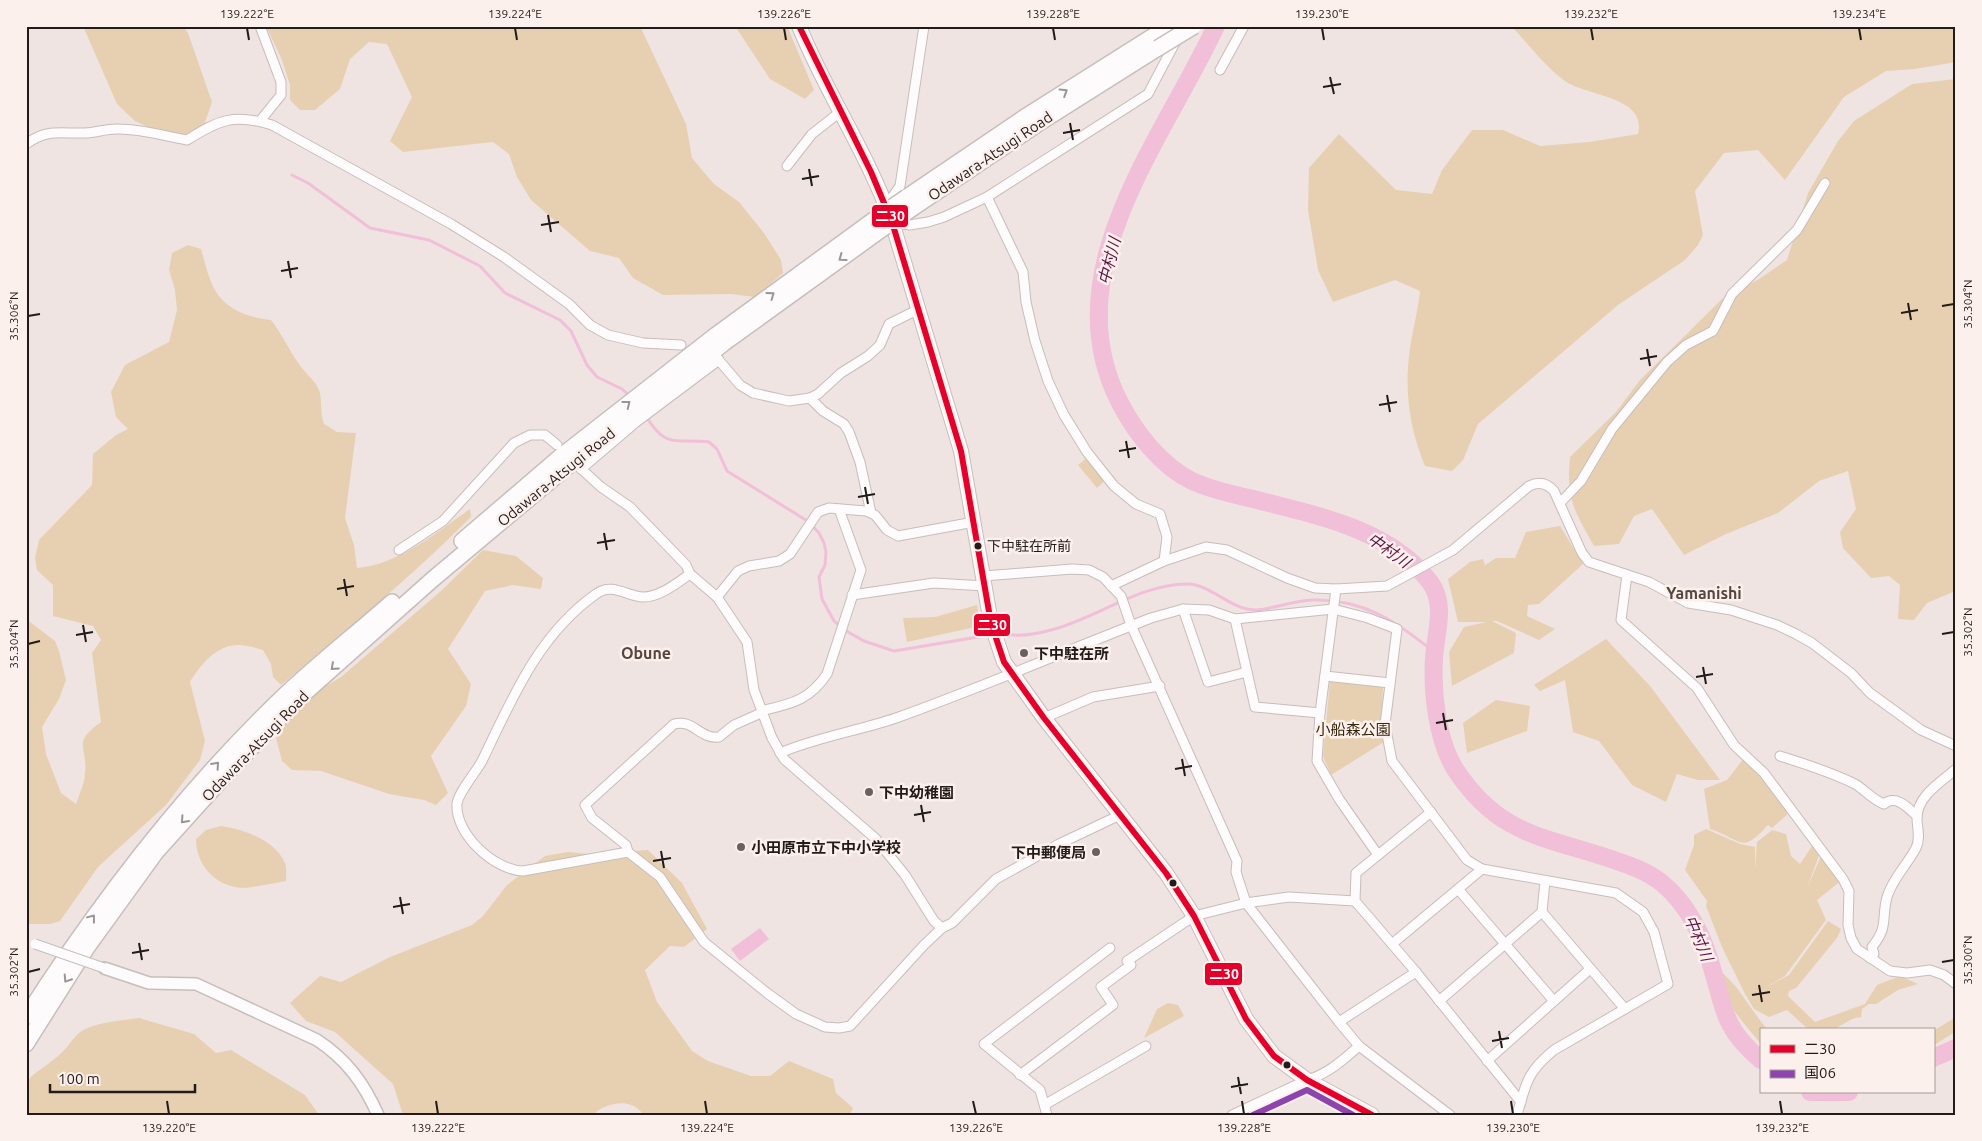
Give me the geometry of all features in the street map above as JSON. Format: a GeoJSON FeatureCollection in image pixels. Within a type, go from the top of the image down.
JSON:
{"type":"FeatureCollection","features":[{"type":"Feature","properties":{"kind":"highway","name":"Odawara-Atsugi Road"},"geometry":{"type":"LineString","coordinates":[[1155,42],[1169,26]]}},
{"type":"Feature","properties":{"kind":"highway","name":"Odawara-Atsugi Road"},"geometry":{"type":"LineString","coordinates":[[26,1044],[88,946],[156,852],[229,771],[297,700],[433,579],[568,466],[724,344],[1028,115],[1155,42],[1194,26]]}},
{"type":"Feature","properties":{"kind":"highway","name":"Odawara-Atsugi Road"},"geometry":{"type":"LineString","coordinates":[[26,1017],[76,939],[148,842],[218,763],[287,693],[560,457],[716,335],[883,224]]}},
{"type":"Feature","properties":{"kind":"main road"},"geometry":{"type":"LineString","coordinates":[[799,26],[886,206],[883,224],[917,310],[961,451],[984,581],[999,649],[1013,674],[1044,718],[1166,873],[1194,916],[1246,1019],[1274,1056],[1307,1080],[1372,1115]]}},
{"type":"Feature","properties":{"kind":"street"},"geometry":{"type":"LineString","coordinates":[[260,26],[281,82],[281,95],[260,121]]}},
{"type":"Feature","properties":{"kind":"street"},"geometry":{"type":"LineString","coordinates":[[886,206],[900,186],[924,26]]}},
{"type":"Feature","properties":{"kind":"street"},"geometry":{"type":"LineString","coordinates":[[883,224],[910,225],[928,222],[944,217],[987,197],[1148,94],[1182,26]]}},
{"type":"Feature","properties":{"kind":"street"},"geometry":{"type":"LineString","coordinates":[[1220,70],[1244,26]]}},
{"type":"Feature","properties":{"kind":"street"},"geometry":{"type":"LineString","coordinates":[[787,166],[812,134],[840,112]]}},
{"type":"Feature","properties":{"kind":"street"},"geometry":{"type":"LineString","coordinates":[[26,144],[35,137],[55,131],[84,133],[116,128],[148,130],[187,140],[207,128],[234,118],[260,121],[272,125],[451,224],[511,262],[569,304],[590,325],[608,335],[643,343],[681,345]]}},
{"type":"Feature","properties":{"kind":"street"},"geometry":{"type":"LineString","coordinates":[[1560,503],[1582,481],[1612,429],[1668,362],[1686,346],[1713,331],[1732,294],[1797,230],[1825,183]]}},
{"type":"Feature","properties":{"kind":"street"},"geometry":{"type":"LineString","coordinates":[[987,197],[1023,272],[1026,302],[1035,341],[1048,381],[1064,415],[1087,452],[1114,486],[1136,504],[1160,514],[1167,537],[1164,561]]}},
{"type":"Feature","properties":{"kind":"street"},"geometry":{"type":"LineString","coordinates":[[917,310],[889,324],[880,344],[868,356],[841,373],[818,394],[810,398],[789,401],[753,393],[740,385],[718,359],[579,468],[630,507],[686,565],[690,574],[717,597],[747,642],[754,690],[761,712],[780,753],[876,839],[905,875],[934,921],[942,928]]}},
{"type":"Feature","properties":{"kind":"street"},"geometry":{"type":"LineString","coordinates":[[810,398],[823,411],[844,424],[849,432],[860,462],[871,513]]}},
{"type":"Feature","properties":{"kind":"street"},"geometry":{"type":"LineString","coordinates":[[399,550],[443,521],[484,475],[522,437],[545,435],[557,445]]}},
{"type":"Feature","properties":{"kind":"street"},"geometry":{"type":"LineString","coordinates":[[1111,586],[1164,561],[1206,547],[1227,550],[1287,578],[1315,588],[1335,592],[1380,587],[1393,583],[1453,550],[1529,486],[1538,483],[1550,486],[1586,558],[1650,582],[1688,603],[1731,610],[1777,625],[1796,634],[1812,643],[1851,673],[1870,693],[1922,730],[1956,746]]}},
{"type":"Feature","properties":{"kind":"street"},"geometry":{"type":"LineString","coordinates":[[717,597],[738,571],[749,566],[780,560],[790,554],[818,512],[829,508],[866,510],[887,530],[898,536],[974,522]]}},
{"type":"Feature","properties":{"kind":"street"},"geometry":{"type":"LineString","coordinates":[[839,509],[861,570],[827,674],[820,684],[801,701],[761,712],[734,725],[719,737],[705,736],[686,723],[674,724],[585,805],[592,818],[626,845],[628,852],[660,878],[704,942],[789,1010],[825,1027],[839,1028],[850,1026],[942,928],[952,923],[996,879],[1059,844],[1120,815]]}},
{"type":"Feature","properties":{"kind":"street"},"geometry":{"type":"LineString","coordinates":[[852,595],[934,583],[984,581],[1072,569],[1088,570],[1103,577],[1121,596],[1132,625],[1237,861],[1236,872],[1246,904],[1359,1046],[1450,1115]]}},
{"type":"Feature","properties":{"kind":"street"},"geometry":{"type":"LineString","coordinates":[[628,852],[523,870],[512,870],[498,865],[465,832],[460,822],[457,801],[476,770],[524,676],[554,631],[598,592],[613,588],[643,597],[656,594],[690,574]]}},
{"type":"Feature","properties":{"kind":"street"},"geometry":{"type":"LineString","coordinates":[[1627,574],[1621,620],[1697,688],[1734,745],[1764,773],[1843,878],[1849,891],[1848,925],[1851,938],[1858,949],[1890,971],[1907,973],[1930,970],[1944,975],[1956,984]]}},
{"type":"Feature","properties":{"kind":"street"},"geometry":{"type":"LineString","coordinates":[[1335,592],[1317,751],[1321,770],[1378,856]]}},
{"type":"Feature","properties":{"kind":"street"},"geometry":{"type":"LineString","coordinates":[[1183,609],[1208,682],[1247,672]]}},
{"type":"Feature","properties":{"kind":"street"},"geometry":{"type":"LineString","coordinates":[[780,753],[803,743],[868,728],[1013,674],[1132,625],[1183,609],[1209,610],[1235,619],[1333,609],[1368,618],[1397,629],[1386,724],[1392,761],[1466,860],[1482,870],[1616,893],[1643,912],[1654,932],[1668,984],[1554,1050],[1538,1063],[1527,1078],[1517,1115]]}},
{"type":"Feature","properties":{"kind":"street"},"geometry":{"type":"LineString","coordinates":[[1235,619],[1255,707],[1320,713]]}},
{"type":"Feature","properties":{"kind":"street"},"geometry":{"type":"LineString","coordinates":[[1325,676],[1390,683]]}},
{"type":"Feature","properties":{"kind":"street"},"geometry":{"type":"LineString","coordinates":[[1044,718],[1094,697],[1160,686]]}},
{"type":"Feature","properties":{"kind":"street"},"geometry":{"type":"LineString","coordinates":[[1780,756],[1822,770],[1855,785],[1884,804],[1889,800],[1894,800],[1903,804],[1917,816]]}},
{"type":"Feature","properties":{"kind":"street"},"geometry":{"type":"LineString","coordinates":[[1870,958],[1874,954],[1872,947],[1884,929],[1887,897],[1919,840],[1917,816],[1921,800],[1956,769]]}},
{"type":"Feature","properties":{"kind":"street"},"geometry":{"type":"LineString","coordinates":[[1431,812],[1356,873],[1355,901],[1416,972],[1521,1102]]}},
{"type":"Feature","properties":{"kind":"street"},"geometry":{"type":"LineString","coordinates":[[1392,944],[1482,870]]}},
{"type":"Feature","properties":{"kind":"street"},"geometry":{"type":"LineString","coordinates":[[1439,1001],[1542,912],[1545,881]]}},
{"type":"Feature","properties":{"kind":"street"},"geometry":{"type":"LineString","coordinates":[[1458,889],[1553,1000]]}},
{"type":"Feature","properties":{"kind":"street"},"geometry":{"type":"LineString","coordinates":[[1020,1075],[1113,1005],[1101,987],[1129,963],[1194,916],[1246,904],[1289,897],[1355,901]]}},
{"type":"Feature","properties":{"kind":"street"},"geometry":{"type":"LineString","coordinates":[[1542,912],[1625,1009]]}},
{"type":"Feature","properties":{"kind":"street"},"geometry":{"type":"LineString","coordinates":[[30,943],[149,983],[196,984],[317,1040],[332,1049],[352,1069],[369,1094],[378,1115]]}},
{"type":"Feature","properties":{"kind":"street"},"geometry":{"type":"LineString","coordinates":[[1047,1115],[1046,1104],[1040,1090],[984,1044],[1110,948]]}},
{"type":"Feature","properties":{"kind":"street"},"geometry":{"type":"LineString","coordinates":[[1487,1061],[1553,1000],[1590,969]]}},
{"type":"Feature","properties":{"kind":"street"},"geometry":{"type":"LineString","coordinates":[[1339,1022],[1416,972]]}},
{"type":"Feature","properties":{"kind":"street"},"geometry":{"type":"LineString","coordinates":[[1046,1104],[1146,1046]]}},
{"type":"Feature","properties":{"kind":"street"},"geometry":{"type":"LineString","coordinates":[[1236,1114],[1307,1080],[1320,1076],[1335,1067],[1359,1046]]}},
{"type":"Feature","properties":{"kind":"green space"},"geometry":{"type":"Polygon","coordinates":[[[83,26],[183,26],[188,33],[212,102],[202,131],[170,137],[135,121],[117,104],[83,26]]]}},
{"type":"Feature","properties":{"kind":"green space"},"geometry":{"type":"Polygon","coordinates":[[[266,26],[640,26],[686,124],[692,158],[714,184],[739,202],[764,233],[781,260],[783,273],[755,297],[731,294],[663,295],[633,278],[619,258],[590,251],[531,200],[517,177],[509,154],[493,142],[403,152],[390,141],[412,97],[387,44],[369,42],[350,59],[340,89],[315,110],[300,110],[290,100],[290,85],[282,60],[266,26]]]}},
{"type":"Feature","properties":{"kind":"green space"},"geometry":{"type":"Polygon","coordinates":[[[735,26],[787,26],[814,90],[805,99],[770,79],[735,26]]]}},
{"type":"Feature","properties":{"kind":"green space"},"geometry":{"type":"Polygon","coordinates":[[[1508,26],[1956,26],[1956,62],[1915,69],[1886,71],[1844,97],[1785,180],[1758,150],[1724,153],[1695,191],[1703,235],[1698,245],[1685,260],[1618,305],[1478,424],[1463,460],[1452,471],[1425,466],[1415,437],[1409,408],[1408,363],[1420,291],[1395,280],[1333,302],[1318,270],[1308,210],[1309,168],[1339,134],[1396,190],[1432,194],[1442,170],[1472,130],[1503,130],[1540,146],[1589,142],[1638,134],[1639,121],[1634,112],[1625,104],[1565,81],[1545,63],[1514,29],[1508,26]]]}},
{"type":"Feature","properties":{"kind":"green space"},"geometry":{"type":"Polygon","coordinates":[[[1956,79],[1956,593],[1953,592],[1927,603],[1914,620],[1898,619],[1900,585],[1889,576],[1871,578],[1843,548],[1840,532],[1856,509],[1848,471],[1819,481],[1778,513],[1726,534],[1684,555],[1652,509],[1634,516],[1619,544],[1594,546],[1573,504],[1569,484],[1570,457],[1616,412],[1640,380],[1722,299],[1759,279],[1787,260],[1808,193],[1838,141],[1854,121],[1912,84],[1956,79]]]}},
{"type":"Feature","properties":{"kind":"green space"},"geometry":{"type":"Polygon","coordinates":[[[188,245],[201,249],[213,285],[225,303],[247,315],[271,320],[302,368],[314,381],[320,393],[324,424],[337,432],[356,433],[345,518],[354,545],[357,568],[372,566],[402,554],[431,537],[470,509],[471,517],[402,582],[281,685],[273,677],[271,664],[263,650],[239,645],[231,646],[216,652],[204,662],[190,682],[205,741],[200,760],[166,805],[98,867],[60,921],[50,924],[26,924],[26,619],[55,641],[59,651],[66,680],[59,699],[42,727],[46,754],[61,793],[76,804],[85,777],[84,740],[86,735],[101,722],[92,653],[101,640],[93,626],[53,616],[53,585],[37,570],[35,558],[39,540],[92,485],[93,454],[116,435],[128,429],[116,417],[111,392],[125,365],[169,342],[177,310],[175,290],[169,270],[172,253],[188,245]]]}},
{"type":"Feature","properties":{"kind":"green space"},"geometry":{"type":"Polygon","coordinates":[[[1088,457],[1107,479],[1097,488],[1078,465],[1088,457]]]}},
{"type":"Feature","properties":{"kind":"green space"},"geometry":{"type":"Polygon","coordinates":[[[1560,526],[1583,564],[1539,604],[1528,605],[1527,616],[1555,629],[1539,640],[1497,621],[1492,621],[1516,633],[1514,653],[1452,686],[1449,652],[1464,627],[1487,622],[1458,622],[1448,579],[1470,562],[1483,559],[1485,565],[1496,558],[1515,558],[1526,532],[1560,526]]]}},
{"type":"Feature","properties":{"kind":"green space"},"geometry":{"type":"Polygon","coordinates":[[[483,550],[516,556],[543,578],[541,589],[513,585],[485,591],[448,649],[471,684],[466,706],[431,756],[448,793],[436,805],[424,800],[389,794],[321,771],[292,770],[282,761],[276,738],[281,723],[311,695],[341,677],[441,591],[483,550]]]}},
{"type":"Feature","properties":{"kind":"green space"},"geometry":{"type":"Polygon","coordinates":[[[977,605],[980,626],[907,642],[903,618],[935,617],[977,605]]]}},
{"type":"Feature","properties":{"kind":"green space"},"geometry":{"type":"Polygon","coordinates":[[[1606,639],[1650,686],[1720,780],[1698,780],[1677,774],[1666,802],[1632,785],[1599,741],[1573,732],[1565,680],[1540,691],[1534,685],[1606,639]]]}},
{"type":"Feature","properties":{"kind":"green space","name":"小船森公園"},"geometry":{"type":"Polygon","coordinates":[[[1330,681],[1383,687],[1381,727],[1384,742],[1331,775],[1323,756],[1330,681]]]}},
{"type":"Feature","properties":{"kind":"green space"},"geometry":{"type":"Polygon","coordinates":[[[1496,700],[1530,706],[1527,731],[1467,753],[1463,723],[1496,700]]]}},
{"type":"Feature","properties":{"kind":"green space"},"geometry":{"type":"Polygon","coordinates":[[[1744,758],[1786,806],[1787,815],[1772,828],[1768,825],[1752,840],[1741,842],[1710,829],[1704,789],[1727,780],[1744,758]]]}},
{"type":"Feature","properties":{"kind":"green space"},"geometry":{"type":"Polygon","coordinates":[[[221,826],[257,836],[273,847],[285,863],[286,881],[240,888],[219,881],[212,876],[202,863],[196,839],[206,830],[221,826]]]}},
{"type":"Feature","properties":{"kind":"green space"},"geometry":{"type":"Polygon","coordinates":[[[1706,829],[1740,844],[1755,847],[1755,869],[1757,842],[1772,830],[1786,834],[1791,856],[1800,864],[1812,846],[1820,853],[1807,888],[1822,854],[1842,880],[1817,900],[1826,920],[1785,976],[1763,989],[1789,975],[1828,921],[1841,929],[1837,938],[1796,988],[1789,991],[1788,996],[1815,1022],[1865,1004],[1877,985],[1900,976],[1918,984],[1898,990],[1876,1004],[1869,1004],[1862,1009],[1861,1017],[1836,1028],[1807,1028],[1787,1010],[1769,1017],[1754,1009],[1722,947],[1706,906],[1707,901],[1685,870],[1694,845],[1694,835],[1706,829]]]}},
{"type":"Feature","properties":{"kind":"green space"},"geometry":{"type":"Polygon","coordinates":[[[648,850],[682,883],[707,929],[684,947],[670,946],[645,970],[657,1002],[692,1051],[708,1061],[751,1076],[770,1076],[789,1061],[833,1079],[836,1093],[853,1108],[850,1115],[644,1115],[633,1106],[621,1103],[605,1107],[593,1115],[403,1115],[393,1084],[335,1032],[306,1021],[290,1003],[320,976],[341,982],[390,957],[472,925],[483,916],[507,885],[545,856],[568,852],[591,854],[648,850]]]}},
{"type":"Feature","properties":{"kind":"green space"},"geometry":{"type":"Polygon","coordinates":[[[1717,969],[1732,982],[1766,1028],[1760,1028],[1760,1043],[1733,1010],[1720,981],[1717,969]]]}},
{"type":"Feature","properties":{"kind":"green space"},"geometry":{"type":"Polygon","coordinates":[[[1168,1003],[1178,1005],[1184,1016],[1144,1038],[1157,1009],[1168,1003]]]}},
{"type":"Feature","properties":{"kind":"green space"},"geometry":{"type":"Polygon","coordinates":[[[1956,1017],[1956,1031],[1934,1045],[1934,1030],[1956,1017]]]}},
{"type":"Feature","properties":{"kind":"green space"},"geometry":{"type":"Polygon","coordinates":[[[139,1018],[194,1034],[216,1053],[231,1050],[305,1095],[319,1115],[26,1115],[27,1090],[30,1078],[61,1054],[79,1033],[99,1024],[139,1018]]]}},
{"type":"Feature","properties":{"kind":"shaded area"},"geometry":{"type":"Polygon","coordinates":[[[760,928],[769,939],[740,961],[731,949],[760,928]]]}},
{"type":"Feature","properties":{"kind":"waterway","name":"中村川"},"geometry":{"type":"LineString","coordinates":[[1216,26],[1144,161],[1123,208],[1107,257],[1099,305],[1102,354],[1120,403],[1133,425],[1150,447],[1181,475],[1214,489],[1301,511],[1349,526],[1394,548],[1413,564],[1430,582],[1438,600],[1439,620],[1434,672],[1435,701],[1444,744],[1455,769],[1488,808],[1506,821],[1543,838],[1638,869],[1662,883],[1672,892],[1681,902],[1701,937],[1724,1011],[1732,1028],[1743,1043],[1760,1059]]}},
{"type":"Feature","properties":{"kind":"waterway"},"geometry":{"type":"LineString","coordinates":[[292,175],[308,183],[370,228],[429,240],[480,266],[505,293],[560,320],[571,331],[587,365],[597,377],[622,389],[631,397]]}},
{"type":"Feature","properties":{"kind":"waterway"},"geometry":{"type":"LineString","coordinates":[[646,416],[653,427],[666,438],[680,441],[709,442],[717,449],[727,471],[809,522],[819,533],[826,552],[825,565],[819,577],[822,599],[834,621],[848,632],[864,641],[894,651],[990,635]]}},
{"type":"Feature","properties":{"kind":"waterway"},"geometry":{"type":"LineString","coordinates":[[999,634],[1023,635],[1051,630],[1068,625],[1152,590],[1187,584],[1205,588],[1230,602],[1248,609],[1257,610],[1312,600],[1330,600],[1347,603],[1378,614],[1393,622],[1434,652]]}},
{"type":"Feature","properties":{"kind":"waterway","name":"中村川"},"geometry":{"type":"LineString","coordinates":[[1934,1058],[1956,1048]]}},
{"type":"Feature","properties":{"kind":"transit line","name":"二30"},"geometry":{"type":"LineString","coordinates":[[799,26],[871,172],[892,222],[961,451],[991,623],[1004,662],[1044,718],[1166,873],[1194,916],[1246,1019],[1274,1056],[1307,1080],[1372,1115]]}},
{"type":"Feature","properties":{"kind":"transit line","name":"国06"},"geometry":{"type":"LineString","coordinates":[[1253,1115],[1307,1090],[1353,1115]]}},
{"type":"Feature","properties":{"kind":"place","name":"下中駐在所前"},"geometry":{"type":"Point","coordinates":[978,546]}},
{"type":"Feature","properties":{"kind":"place","name":"下中駐在所"},"geometry":{"type":"Point","coordinates":[1024,653]}},
{"type":"Feature","properties":{"kind":"place","name":"下中幼稚園"},"geometry":{"type":"Point","coordinates":[869,792]}},
{"type":"Feature","properties":{"kind":"place","name":"小田原市立下中小学校"},"geometry":{"type":"Point","coordinates":[741,847]}},
{"type":"Feature","properties":{"kind":"place","name":"下中郵便局"},"geometry":{"type":"Point","coordinates":[1096,852]}},
{"type":"Feature","properties":{"kind":"district","name":"Yamanishi"},"geometry":{"type":"Point","coordinates":[1704,593]}},
{"type":"Feature","properties":{"kind":"district","name":"Obune"},"geometry":{"type":"Point","coordinates":[646,653]}}]}
